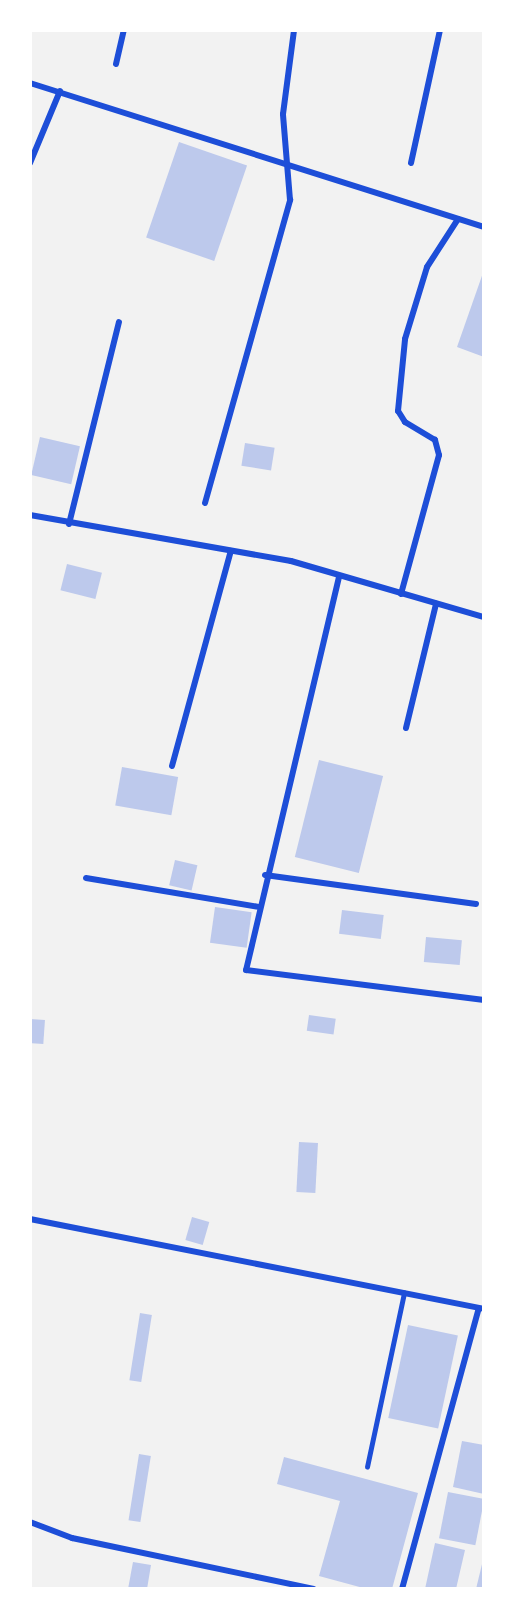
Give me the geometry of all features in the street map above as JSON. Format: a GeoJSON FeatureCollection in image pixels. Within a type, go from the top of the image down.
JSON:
{"type":"FeatureCollection","features":[{"type":"Feature","properties":{"kind":"street"},"geometry":{"type":"LineString","coordinates":[[116,63],[124,30]]}},
{"type":"Feature","properties":{"kind":"street"},"geometry":{"type":"LineString","coordinates":[[205,503],[290,200],[283,114],[294,30]]}},
{"type":"Feature","properties":{"kind":"street"},"geometry":{"type":"LineString","coordinates":[[411,163],[440,30]]}},
{"type":"Feature","properties":{"kind":"street"},"geometry":{"type":"LineString","coordinates":[[30,83],[484,227]]}},
{"type":"Feature","properties":{"kind":"street"},"geometry":{"type":"LineString","coordinates":[[30,163],[60,91]]}},
{"type":"Feature","properties":{"kind":"street"},"geometry":{"type":"LineString","coordinates":[[401,594],[439,455],[435,440],[405,422],[398,411],[405,339],[427,267],[458,219]]}},
{"type":"Feature","properties":{"kind":"street"},"geometry":{"type":"LineString","coordinates":[[69,524],[119,322]]}},
{"type":"Feature","properties":{"kind":"street"},"geometry":{"type":"LineString","coordinates":[[30,515],[69,524],[291,561],[339,577],[484,617]]}},
{"type":"Feature","properties":{"kind":"street"},"geometry":{"type":"LineString","coordinates":[[172,766],[231,552]]}},
{"type":"Feature","properties":{"kind":"street"},"geometry":{"type":"LineString","coordinates":[[339,577],[265,875],[246,964],[251,973],[484,999]]}},
{"type":"Feature","properties":{"kind":"street"},"geometry":{"type":"LineString","coordinates":[[406,728],[436,604]]}},
{"type":"Feature","properties":{"kind":"street"},"geometry":{"type":"LineString","coordinates":[[265,875],[476,904]]}},
{"type":"Feature","properties":{"kind":"street"},"geometry":{"type":"LineString","coordinates":[[86,878],[259,907]]}},
{"type":"Feature","properties":{"kind":"street"},"geometry":{"type":"LineString","coordinates":[[30,1219],[481,1308],[402,1589]]}},
{"type":"Feature","properties":{"kind":"street"},"geometry":{"type":"LineString","coordinates":[[30,1522],[72,1538],[314,1589]]}},
{"type":"Feature","properties":{"kind":"lane"},"geometry":{"type":"LineString","coordinates":[[367,1467],[404,1293]]}},
{"type":"Feature","properties":{"kind":"building"},"geometry":{"type":"Polygon","coordinates":[[[179,142],[247,165],[214,261],[146,237],[179,142]]]}},
{"type":"Feature","properties":{"kind":"building"},"geometry":{"type":"Polygon","coordinates":[[[484,270],[484,357],[457,347],[484,270]]]}},
{"type":"Feature","properties":{"kind":"building"},"geometry":{"type":"Polygon","coordinates":[[[40,437],[80,446],[71,484],[31,475],[40,437]]]}},
{"type":"Feature","properties":{"kind":"building"},"geometry":{"type":"Polygon","coordinates":[[[245,443],[275,448],[271,470],[241,466],[245,443]]]}},
{"type":"Feature","properties":{"kind":"building"},"geometry":{"type":"Polygon","coordinates":[[[67,564],[102,573],[95,599],[60,590],[67,564]]]}},
{"type":"Feature","properties":{"kind":"building"},"geometry":{"type":"Polygon","coordinates":[[[319,760],[383,776],[359,873],[295,857],[319,760]]]}},
{"type":"Feature","properties":{"kind":"building"},"geometry":{"type":"Polygon","coordinates":[[[122,767],[178,777],[171,815],[115,805],[122,767]]]}},
{"type":"Feature","properties":{"kind":"building"},"geometry":{"type":"Polygon","coordinates":[[[175,860],[197,865],[192,891],[169,885],[175,860]]]}},
{"type":"Feature","properties":{"kind":"building"},"geometry":{"type":"Polygon","coordinates":[[[215,907],[252,912],[247,948],[210,943],[215,907]]]}},
{"type":"Feature","properties":{"kind":"building"},"geometry":{"type":"Polygon","coordinates":[[[342,910],[384,915],[381,939],[339,934],[342,910]]]}},
{"type":"Feature","properties":{"kind":"building"},"geometry":{"type":"Polygon","coordinates":[[[426,937],[462,940],[460,965],[424,962],[426,937]]]}},
{"type":"Feature","properties":{"kind":"building"},"geometry":{"type":"Polygon","coordinates":[[[309,1015],[336,1019],[334,1035],[307,1031],[309,1015]]]}},
{"type":"Feature","properties":{"kind":"building"},"geometry":{"type":"Polygon","coordinates":[[[30,1019],[45,1020],[43,1044],[30,1043],[30,1019]]]}},
{"type":"Feature","properties":{"kind":"building"},"geometry":{"type":"Polygon","coordinates":[[[299,1142],[318,1143],[315,1193],[296,1192],[299,1142]]]}},
{"type":"Feature","properties":{"kind":"building"},"geometry":{"type":"Polygon","coordinates":[[[192,1217],[209,1222],[203,1245],[185,1240],[192,1217]]]}},
{"type":"Feature","properties":{"kind":"building"},"geometry":{"type":"Polygon","coordinates":[[[140,1313],[152,1315],[141,1382],[129,1380],[140,1313]]]}},
{"type":"Feature","properties":{"kind":"building"},"geometry":{"type":"Polygon","coordinates":[[[408,1325],[458,1336],[438,1429],[388,1418],[408,1325]]]}},
{"type":"Feature","properties":{"kind":"building"},"geometry":{"type":"Polygon","coordinates":[[[462,1441],[484,1445],[484,1494],[453,1487],[462,1441]]]}},
{"type":"Feature","properties":{"kind":"building"},"geometry":{"type":"Polygon","coordinates":[[[139,1454],[151,1456],[140,1522],[129,1520],[139,1454]]]}},
{"type":"Feature","properties":{"kind":"building"},"geometry":{"type":"Polygon","coordinates":[[[284,1457],[418,1493],[392,1589],[367,1589],[319,1576],[340,1501],[277,1484],[284,1457]]]}},
{"type":"Feature","properties":{"kind":"building"},"geometry":{"type":"Polygon","coordinates":[[[448,1492],[484,1499],[475,1545],[439,1538],[448,1492]]]}},
{"type":"Feature","properties":{"kind":"building"},"geometry":{"type":"Polygon","coordinates":[[[435,1543],[465,1550],[456,1589],[425,1589],[435,1543]]]}},
{"type":"Feature","properties":{"kind":"building"},"geometry":{"type":"Polygon","coordinates":[[[483,1560],[484,1589],[476,1589],[483,1560]]]}},
{"type":"Feature","properties":{"kind":"building"},"geometry":{"type":"Polygon","coordinates":[[[133,1562],[151,1565],[147,1589],[128,1589],[133,1562]]]}}]}
